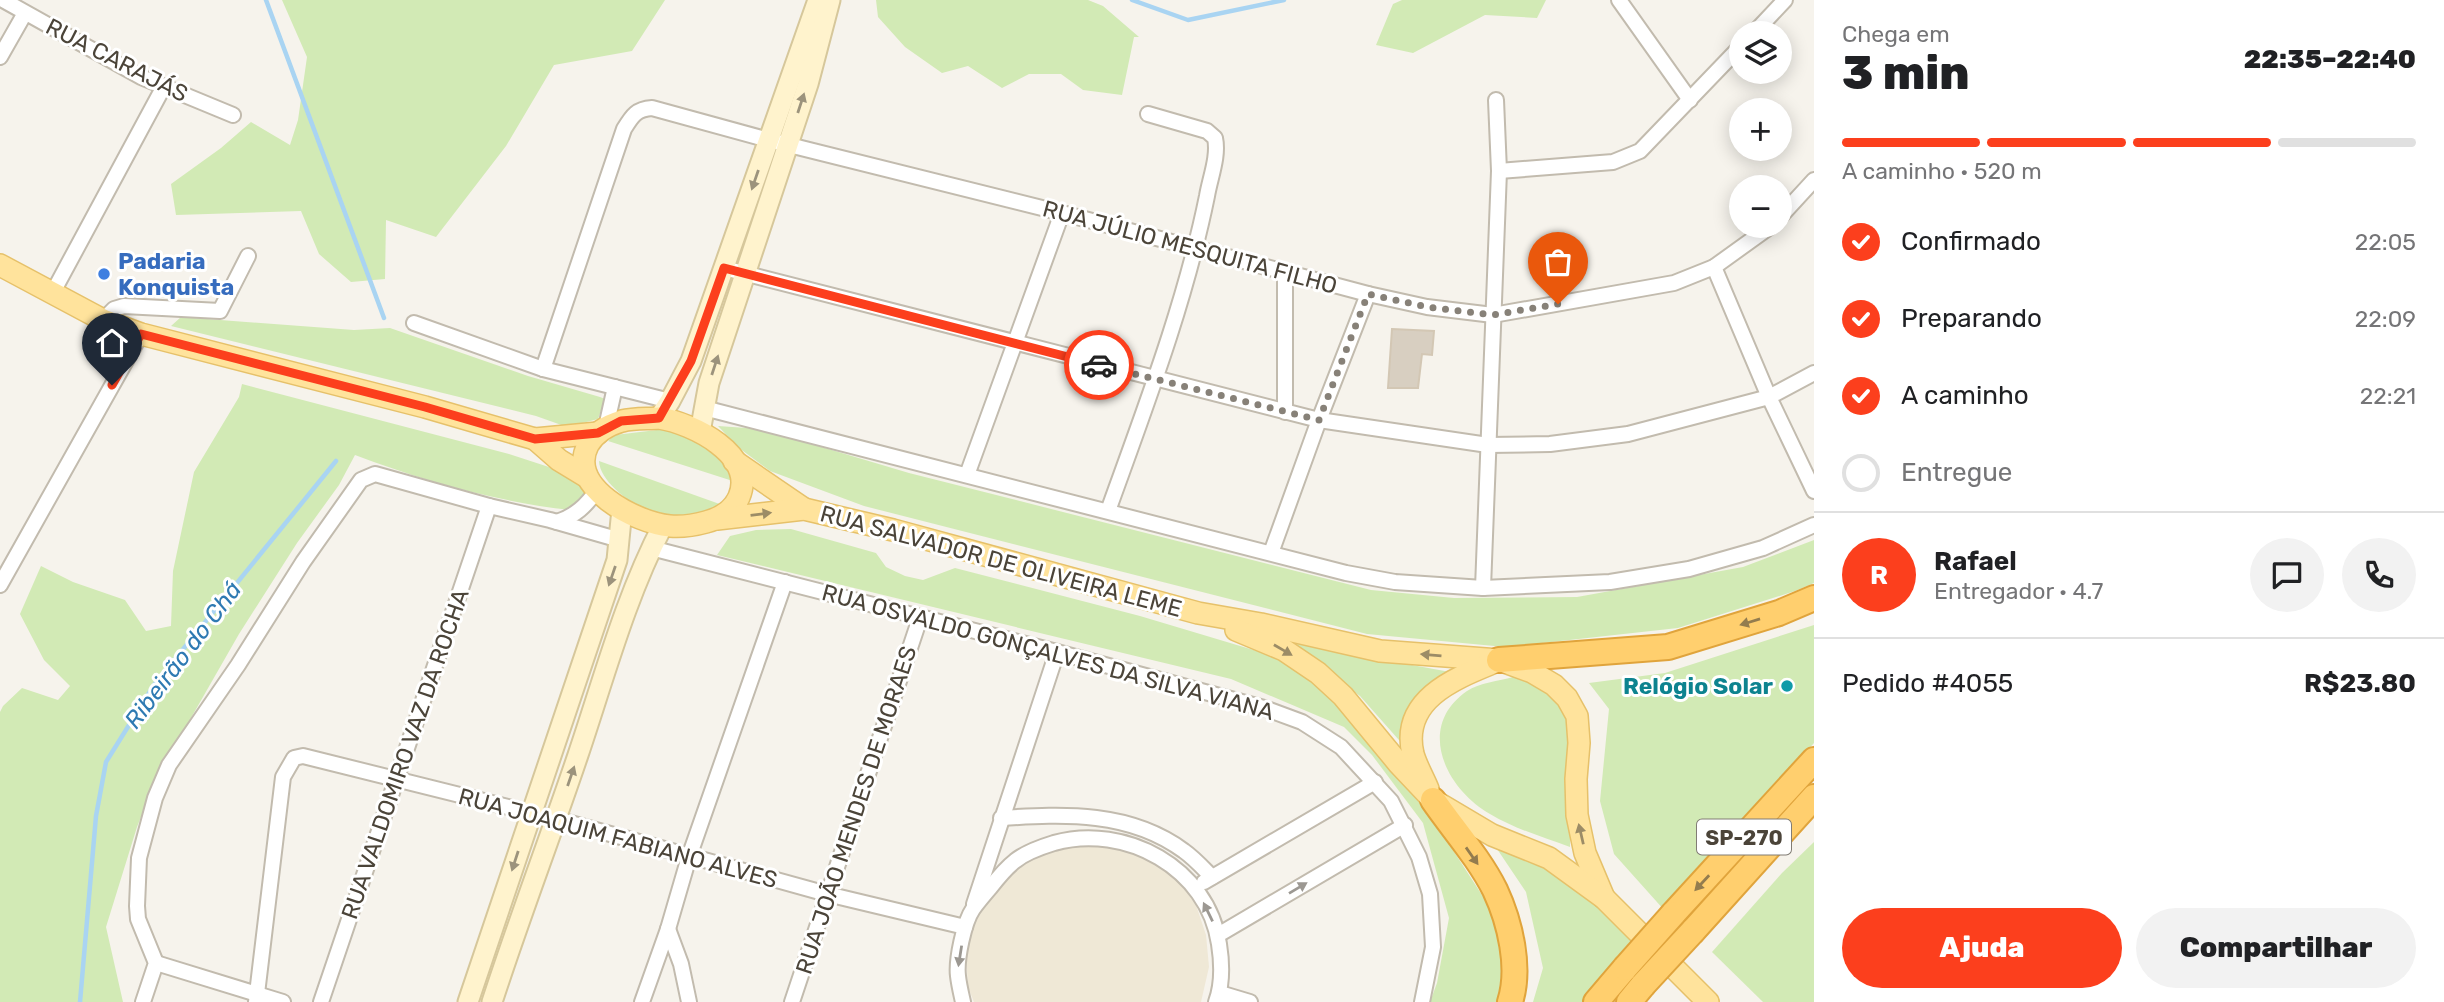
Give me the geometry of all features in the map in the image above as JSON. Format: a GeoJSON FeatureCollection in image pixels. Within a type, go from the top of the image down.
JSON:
{"type":"FeatureCollection","features":[{"type":"Feature","properties":{"kind":"highway"},"geometry":{"type":"LineString","coordinates":[[1499,660],[1668,647],[1779,613],[1814,598]]}},
{"type":"Feature","properties":{"kind":"highway","name":"SP-270"},"geometry":{"type":"LineString","coordinates":[[1596,1002],[1814,760]]}},
{"type":"Feature","properties":{"kind":"highway","name":"SP-270"},"geometry":{"type":"LineString","coordinates":[[1636,993],[1814,797]]}},
{"type":"Feature","properties":{"kind":"highway"},"geometry":{"type":"LineString","coordinates":[[1433,800],[1495,891],[1507,925],[1514,961],[1513,993],[1510,1002]]}},
{"type":"Feature","properties":{"kind":"highway"},"geometry":{"type":"LineString","coordinates":[[1721,901],[1814,817]]}},
{"type":"Feature","properties":{"kind":"main road"},"geometry":{"type":"LineString","coordinates":[[700,432],[713,371],[745,274],[818,0]]}},
{"type":"Feature","properties":{"kind":"main road"},"geometry":{"type":"LineString","coordinates":[[2,271],[103,320],[141,334],[425,407],[535,439],[602,430],[621,421],[665,410],[691,361],[724,268],[779,142],[808,84],[830,0]]}},
{"type":"Feature","properties":{"kind":"main road"},"geometry":{"type":"LineString","coordinates":[[665,410],[679,422],[718,444],[734,461],[804,509]]}},
{"type":"Feature","properties":{"kind":"main road"},"geometry":{"type":"LineString","coordinates":[[592,484],[583,468],[584,454],[590,442],[602,430]]}},
{"type":"Feature","properties":{"kind":"main road"},"geometry":{"type":"LineString","coordinates":[[535,439],[622,509],[647,521],[680,527],[717,519],[804,509]]}},
{"type":"Feature","properties":{"kind":"main road"},"geometry":{"type":"LineString","coordinates":[[717,519],[735,505],[742,491],[741,476],[734,461]]}},
{"type":"Feature","properties":{"kind":"main road"},"geometry":{"type":"LineString","coordinates":[[468,1002],[617,560],[622,509]]}},
{"type":"Feature","properties":{"kind":"main road","name":"RUA SALVADOR DE OLIVEIRA LEME"},"geometry":{"type":"LineString","coordinates":[[804,509],[893,530],[1198,613]]}},
{"type":"Feature","properties":{"kind":"main road"},"geometry":{"type":"LineString","coordinates":[[492,1002],[640,570],[663,525]]}},
{"type":"Feature","properties":{"kind":"main road"},"geometry":{"type":"LineString","coordinates":[[1198,613],[1261,624],[1380,651],[1499,660],[1532,671],[1553,685],[1567,698],[1577,716],[1577,816],[1585,853],[1604,898]]}},
{"type":"Feature","properties":{"kind":"main road"},"geometry":{"type":"LineString","coordinates":[[1198,613],[1284,650],[1318,673],[1343,696],[1399,764],[1433,800],[1492,835],[1549,858],[1604,898],[1708,1002]]}},
{"type":"Feature","properties":{"kind":"main road"},"geometry":{"type":"LineString","coordinates":[[1433,800],[1413,753],[1413,729],[1421,707],[1436,690],[1499,660]]}},
{"type":"Feature","properties":{"kind":"street"},"geometry":{"type":"LineString","coordinates":[[1619,0],[1690,100]]}},
{"type":"Feature","properties":{"kind":"street"},"geometry":{"type":"LineString","coordinates":[[1766,21],[1786,0]]}},
{"type":"Feature","properties":{"kind":"street","name":"RUA CARAJÁS"},"geometry":{"type":"LineString","coordinates":[[6,1],[163,88],[233,115]]}},
{"type":"Feature","properties":{"kind":"street"},"geometry":{"type":"LineString","coordinates":[[0,57],[26,13]]}},
{"type":"Feature","properties":{"kind":"street"},"geometry":{"type":"LineString","coordinates":[[1499,170],[1613,162],[1629,157],[1652,141],[1729,59]]}},
{"type":"Feature","properties":{"kind":"street"},"geometry":{"type":"LineString","coordinates":[[52,294],[163,88]]}},
{"type":"Feature","properties":{"kind":"street"},"geometry":{"type":"LineString","coordinates":[[1483,588],[1499,170],[1496,100]]}},
{"type":"Feature","properties":{"kind":"street","name":"RUA JÚLIO MESQUITA FILHO"},"geometry":{"type":"LineString","coordinates":[[543,369],[624,129],[640,109],[652,108],[1368,294],[1427,307],[1493,315],[1674,283],[1714,268],[1755,238]]}},
{"type":"Feature","properties":{"kind":"street"},"geometry":{"type":"LineString","coordinates":[[1108,511],[1155,380],[1196,250],[1215,154],[1215,138],[1208,131],[1148,114]]}},
{"type":"Feature","properties":{"kind":"street"},"geometry":{"type":"LineString","coordinates":[[1792,204],[1814,180]]}},
{"type":"Feature","properties":{"kind":"street"},"geometry":{"type":"LineString","coordinates":[[967,475],[1062,213]]}},
{"type":"Feature","properties":{"kind":"street"},"geometry":{"type":"LineString","coordinates":[[103,320],[114,309],[124,306],[220,311],[248,256]]}},
{"type":"Feature","properties":{"kind":"street"},"geometry":{"type":"LineString","coordinates":[[724,268],[1319,420],[1488,445],[1550,444],[1628,434],[1769,397],[1814,373]]}},
{"type":"Feature","properties":{"kind":"street"},"geometry":{"type":"LineString","coordinates":[[1714,268],[1769,397],[1814,491]]}},
{"type":"Feature","properties":{"kind":"street"},"geometry":{"type":"LineString","coordinates":[[1285,273],[1285,412]]}},
{"type":"Feature","properties":{"kind":"street"},"geometry":{"type":"LineString","coordinates":[[1271,553],[1368,294]]}},
{"type":"Feature","properties":{"kind":"street"},"geometry":{"type":"LineString","coordinates":[[414,323],[543,369],[615,387],[665,410]]}},
{"type":"Feature","properties":{"kind":"street"},"geometry":{"type":"LineString","coordinates":[[0,585],[141,334]]}},
{"type":"Feature","properties":{"kind":"street"},"geometry":{"type":"LineString","coordinates":[[602,430],[615,387]]}},
{"type":"Feature","properties":{"kind":"street"},"geometry":{"type":"LineString","coordinates":[[704,408],[1346,573],[1395,582],[1483,588],[1610,582],[1689,569],[1763,548],[1814,525]]}},
{"type":"Feature","properties":{"kind":"street"},"geometry":{"type":"LineString","coordinates":[[143,1002],[156,963],[138,919],[139,858],[155,799],[169,765],[238,665],[303,562],[361,480],[375,474],[620,540]]}},
{"type":"Feature","properties":{"kind":"street"},"geometry":{"type":"LineString","coordinates":[[557,522],[574,516],[592,484]]}},
{"type":"Feature","properties":{"kind":"street","name":"RUA VALDOMIRO VAZ DA ROCHA"},"geometry":{"type":"LineString","coordinates":[[321,1002],[489,506]]}},
{"type":"Feature","properties":{"kind":"street","name":"RUA OSVALDO GONÇALVES DA SILVA VIANA"},"geometry":{"type":"LineString","coordinates":[[651,548],[1264,708],[1302,722],[1341,747],[1391,801],[1419,857],[1430,894],[1433,947],[1422,1002]]}},
{"type":"Feature","properties":{"kind":"street"},"geometry":{"type":"LineString","coordinates":[[642,1002],[668,929],[689,857],[785,582]]}},
{"type":"Feature","properties":{"kind":"street","name":"RUA JOÃO MENDES DE MORAES"},"geometry":{"type":"LineString","coordinates":[[792,1002],[920,618]]}},
{"type":"Feature","properties":{"kind":"street"},"geometry":{"type":"LineString","coordinates":[[963,1002],[957,973],[965,927],[1058,653]]}},
{"type":"Feature","properties":{"kind":"street","name":"RUA JOAQUIM FABIANO ALVES"},"geometry":{"type":"LineString","coordinates":[[256,998],[283,777],[294,758],[303,756],[556,819],[827,894],[965,927]]}},
{"type":"Feature","properties":{"kind":"street"},"geometry":{"type":"LineString","coordinates":[[1194,888],[1374,782]]}},
{"type":"Feature","properties":{"kind":"street"},"geometry":{"type":"LineString","coordinates":[[1000,822],[1042,815],[1106,817],[1157,835],[1185,851],[1212,877]]}},
{"type":"Feature","properties":{"kind":"street"},"geometry":{"type":"LineString","coordinates":[[1000,822],[999,849],[1006,858],[1016,860]]}},
{"type":"Feature","properties":{"kind":"street"},"geometry":{"type":"LineString","coordinates":[[1218,935],[1405,825]]}},
{"type":"Feature","properties":{"kind":"street"},"geometry":{"type":"LineString","coordinates":[[972,910],[1016,860],[1041,847],[1068,839],[1096,838],[1124,842],[1151,852],[1174,867],[1194,888],[1208,910],[1218,935],[1222,964],[1218,999],[1250,1002]]}},
{"type":"Feature","properties":{"kind":"street"},"geometry":{"type":"LineString","coordinates":[[668,929],[681,964],[689,1002]]}},
{"type":"Feature","properties":{"kind":"street"},"geometry":{"type":"LineString","coordinates":[[156,963],[256,998],[283,1002]]}},
{"type":"Feature","properties":{"kind":"shaded area"},"geometry":{"type":"Polygon","coordinates":[[[1094,840],[1153,859],[1178,879],[1196,905],[1206,935],[1209,967],[1201,1002],[974,1002],[968,987],[966,956],[972,925],[1008,873],[1032,853],[1094,840]]]}},
{"type":"Feature","properties":{"kind":"green space"},"geometry":{"type":"Polygon","coordinates":[[[282,0],[665,0],[632,51],[554,65],[506,146],[436,237],[386,220],[385,279],[351,282],[319,254],[301,211],[176,215],[171,184],[221,148],[251,122],[290,145],[298,120],[307,57],[282,0]]]}},
{"type":"Feature","properties":{"kind":"green space"},"geometry":{"type":"Polygon","coordinates":[[[876,0],[1088,0],[1103,6],[1139,37],[1134,37],[1122,95],[1083,90],[1061,74],[1029,74],[1002,88],[968,66],[942,73],[905,47],[878,17],[876,0]]]}},
{"type":"Feature","properties":{"kind":"green space"},"geometry":{"type":"Polygon","coordinates":[[[1402,0],[1546,0],[1537,18],[1485,15],[1413,53],[1376,45],[1393,4],[1402,0]]]}},
{"type":"Feature","properties":{"kind":"green space"},"geometry":{"type":"Polygon","coordinates":[[[181,317],[354,330],[390,328],[528,376],[605,399],[598,419],[567,427],[536,416],[171,326],[181,317]]]}},
{"type":"Feature","properties":{"kind":"green space"},"geometry":{"type":"Polygon","coordinates":[[[242,384],[509,454],[555,469],[585,486],[587,493],[571,510],[516,502],[461,489],[355,455],[339,485],[297,543],[239,634],[156,779],[137,827],[106,927],[123,1002],[0,1002],[0,712],[22,688],[58,700],[70,686],[44,660],[20,614],[41,566],[73,582],[125,600],[146,631],[171,626],[173,571],[194,472],[239,397],[242,384]]]}},
{"type":"Feature","properties":{"kind":"green space"},"geometry":{"type":"Polygon","coordinates":[[[718,426],[761,429],[909,473],[1371,590],[1454,598],[1577,597],[1743,567],[1814,540],[1814,583],[1678,628],[1505,647],[1367,634],[864,506],[770,471],[739,448],[718,426]]]}},
{"type":"Feature","properties":{"kind":"green space"},"geometry":{"type":"Polygon","coordinates":[[[665,429],[691,436],[709,447],[739,483],[608,441],[615,435],[665,429]]]}},
{"type":"Feature","properties":{"kind":"green space"},"geometry":{"type":"Polygon","coordinates":[[[599,461],[728,507],[713,513],[692,516],[670,517],[653,514],[628,500],[612,485],[605,477],[599,461]]]}},
{"type":"Feature","properties":{"kind":"green space"},"geometry":{"type":"Polygon","coordinates":[[[791,529],[876,553],[886,567],[905,576],[923,580],[955,568],[1140,616],[1274,656],[1313,683],[1350,718],[1418,796],[1502,926],[1506,972],[1497,1002],[1430,1002],[1437,983],[1449,918],[1423,823],[1372,755],[1344,727],[1231,679],[717,555],[730,536],[756,530],[791,529]]]}},
{"type":"Feature","properties":{"kind":"green space"},"geometry":{"type":"Polygon","coordinates":[[[1814,625],[1814,743],[1665,911],[1614,854],[1600,801],[1609,709],[1589,683],[1665,673],[1814,625]]]}},
{"type":"Feature","properties":{"kind":"green space"},"geometry":{"type":"Polygon","coordinates":[[[1283,637],[1325,649],[1450,672],[1406,748],[1360,696],[1283,637]]]}},
{"type":"Feature","properties":{"kind":"green space"},"geometry":{"type":"Polygon","coordinates":[[[1513,677],[1542,683],[1570,718],[1570,847],[1509,824],[1474,803],[1450,774],[1442,757],[1442,722],[1451,706],[1472,688],[1513,677]]]}},
{"type":"Feature","properties":{"kind":"green space"},"geometry":{"type":"Polygon","coordinates":[[[1489,837],[1559,867],[1634,943],[1590,1002],[1533,1002],[1543,968],[1526,892],[1489,837]]]}},
{"type":"Feature","properties":{"kind":"green space"},"geometry":{"type":"Polygon","coordinates":[[[1814,842],[1814,1002],[1763,1002],[1712,952],[1782,873],[1814,842]]]}},
{"type":"Feature","properties":{"kind":"building"},"geometry":{"type":"Polygon","coordinates":[[[1392,329],[1434,331],[1432,355],[1422,354],[1418,388],[1388,388],[1392,329]]]}},
{"type":"Feature","properties":{"kind":"waterway","name":"Ribeirão do Chá"},"geometry":{"type":"LineString","coordinates":[[266,0],[384,318]]}},
{"type":"Feature","properties":{"kind":"waterway"},"geometry":{"type":"LineString","coordinates":[[1132,0],[1188,20],[1284,0]]}},
{"type":"Feature","properties":{"kind":"waterway","name":"Ribeirão do Chá"},"geometry":{"type":"LineString","coordinates":[[80,1002],[96,816],[106,762],[154,685],[336,461]]}},
{"type":"Feature","properties":{"kind":"way so far"},"geometry":{"type":"LineString","coordinates":[[1099,365],[1319,420],[1368,294],[1427,307],[1493,315],[1558,304]]}},
{"type":"Feature","properties":{"kind":"place","name":"Padaria Konquista"},"geometry":{"type":"Point","coordinates":[104,274]}},
{"type":"Feature","properties":{"kind":"place","name":"Relógio Solar"},"geometry":{"type":"Point","coordinates":[1787,686]}},
{"type":"Feature","properties":{"kind":"route"},"geometry":{"type":"LineString","coordinates":[[112,385],[141,334],[425,407],[535,439],[598,433],[621,421],[659,418],[691,361],[724,268],[1099,365]]}}]}
